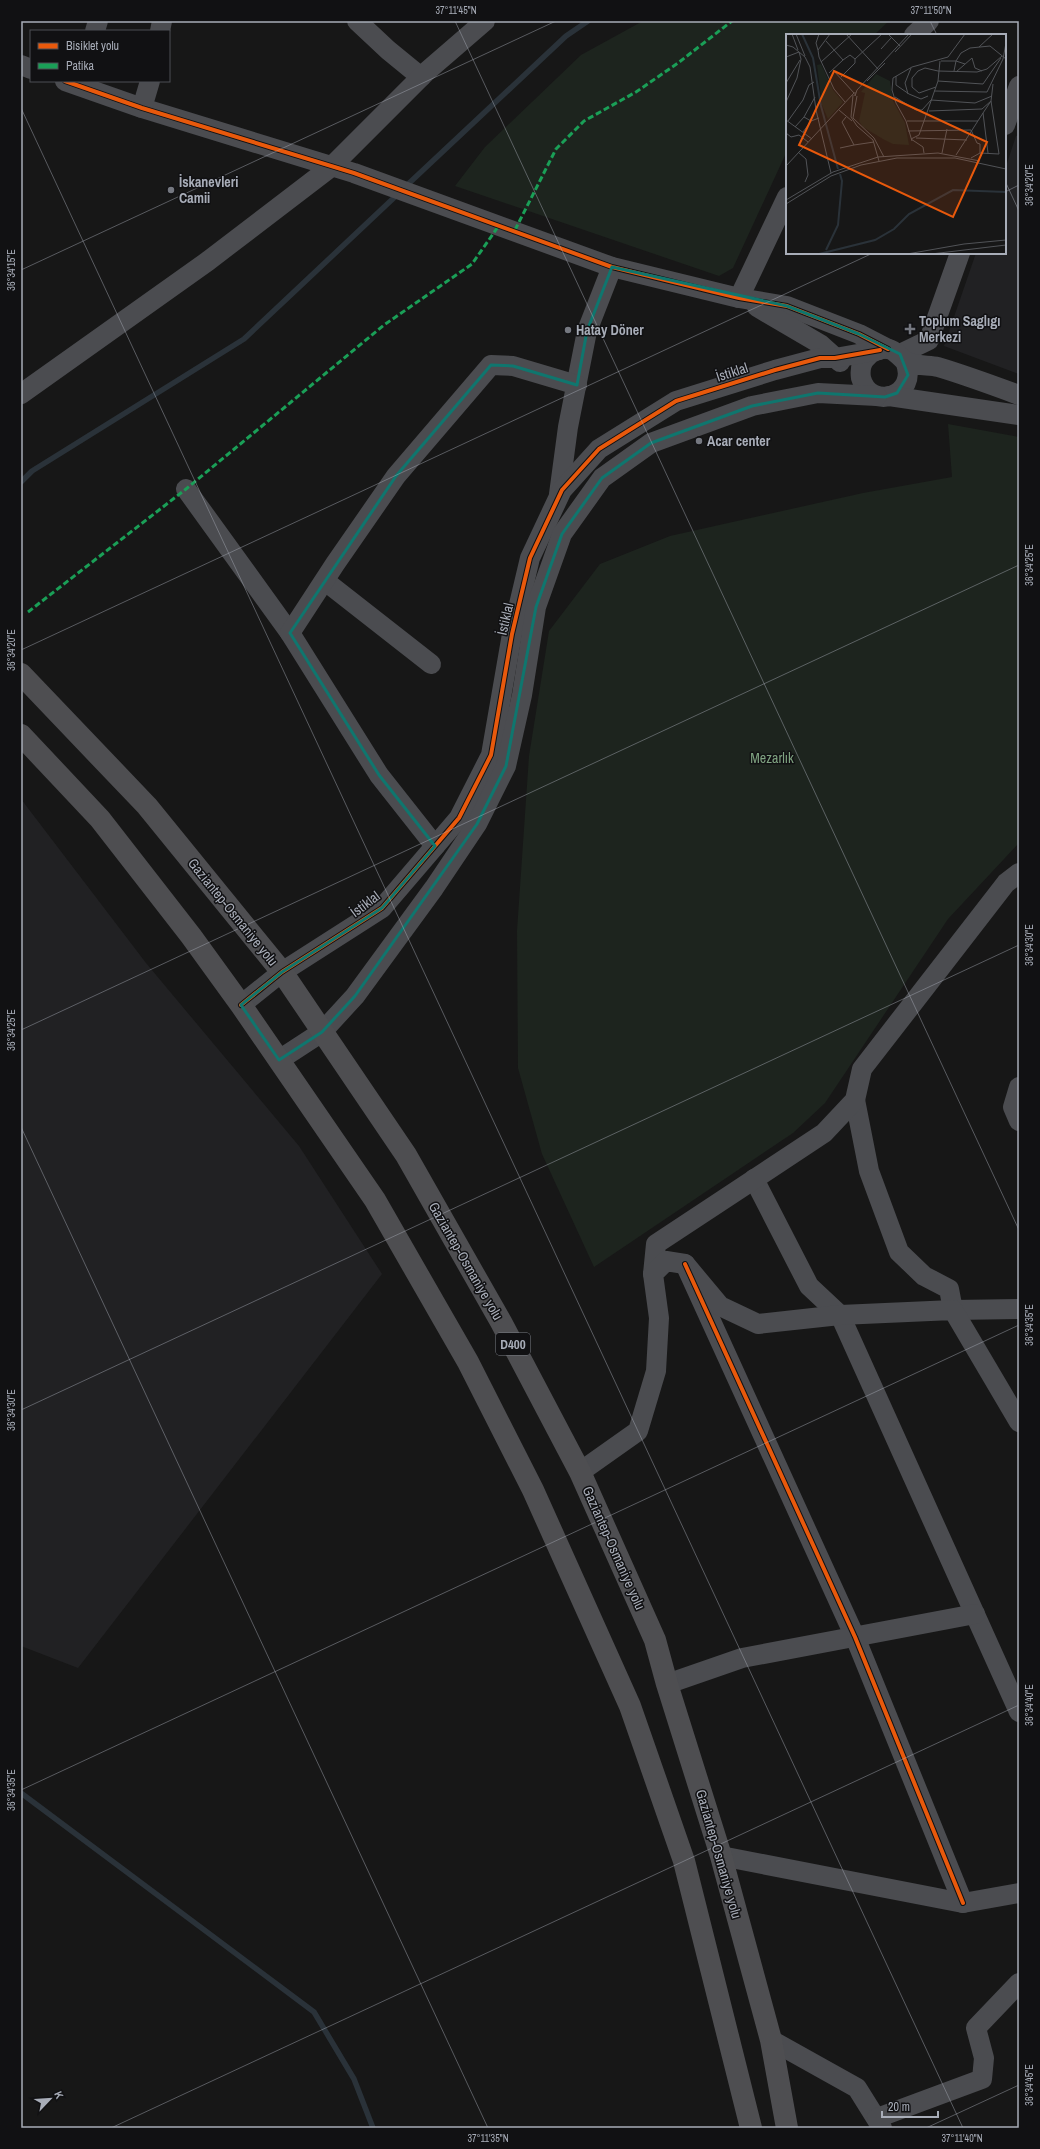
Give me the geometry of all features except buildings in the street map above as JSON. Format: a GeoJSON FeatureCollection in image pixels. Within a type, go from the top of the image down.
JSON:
{"type":"FeatureCollection","features":[{"type":"Feature","properties":{"kind":"highway","name":"Gaziantep-Osmaniye yolu"},"geometry":{"type":"LineString","coordinates":[[21,674],[147,806],[282,972],[406,1155],[501,1322],[580,1472],[655,1640],[667,1684],[721,1856],[771,2040],[787,2128]]}},
{"type":"Feature","properties":{"kind":"highway"},"geometry":{"type":"LineString","coordinates":[[21,735],[100,819],[191,936],[241,1005],[375,1200],[468,1362],[533,1490],[630,1706],[684,1861],[751,2128]]}},
{"type":"Feature","properties":{"kind":"street"},"geometry":{"type":"LineString","coordinates":[[357,21],[388,50],[421,77]]}},
{"type":"Feature","properties":{"kind":"street"},"geometry":{"type":"LineString","coordinates":[[21,394],[208,261],[331,167],[421,77],[484,21]]}},
{"type":"Feature","properties":{"kind":"street"},"geometry":{"type":"LineString","coordinates":[[915,34],[929,21]]}},
{"type":"Feature","properties":{"kind":"street"},"geometry":{"type":"LineString","coordinates":[[142,108],[150,82]]}},
{"type":"Feature","properties":{"kind":"street"},"geometry":{"type":"LineString","coordinates":[[76,83],[142,108],[354,173],[483,218],[612,267],[739,298],[787,306],[859,334],[893,353],[1019,395]]}},
{"type":"Feature","properties":{"kind":"street"},"geometry":{"type":"LineString","coordinates":[[1011,119],[1019,86]]}},
{"type":"Feature","properties":{"kind":"street"},"geometry":{"type":"LineString","coordinates":[[739,298],[786,199]]}},
{"type":"Feature","properties":{"kind":"street"},"geometry":{"type":"LineString","coordinates":[[876,392],[862,365],[871,353],[893,353],[929,340],[960,254]]}},
{"type":"Feature","properties":{"kind":"street"},"geometry":{"type":"LineString","coordinates":[[559,494],[568,426],[587,331],[612,267]]}},
{"type":"Feature","properties":{"kind":"street"},"geometry":{"type":"LineString","coordinates":[[739,298],[771,314],[820,344],[876,392],[1019,415]]}},
{"type":"Feature","properties":{"kind":"street"},"geometry":{"type":"LineString","coordinates":[[279,1060],[322,1032],[355,996],[434,888],[477,824],[506,766],[522,695],[536,607],[562,534],[602,478],[651,443],[752,406],[818,393],[901,390],[906,383],[908,375],[893,353]]}},
{"type":"Feature","properties":{"kind":"street","name":"İstiklal"},"geometry":{"type":"LineString","coordinates":[[241,1005],[282,972],[382,908],[459,818],[492,755],[512,634],[530,558],[559,494],[599,449],[676,401],[775,370],[820,358],[893,353]]}},
{"type":"Feature","properties":{"kind":"street"},"geometry":{"type":"LineString","coordinates":[[290,633],[396,476],[491,365],[514,366],[577,384]]}},
{"type":"Feature","properties":{"kind":"street"},"geometry":{"type":"LineString","coordinates":[[186,489],[290,633],[379,775],[435,846]]}},
{"type":"Feature","properties":{"kind":"street"},"geometry":{"type":"LineString","coordinates":[[325,581],[431,664]]}},
{"type":"Feature","properties":{"kind":"street"},"geometry":{"type":"LineString","coordinates":[[1019,873],[1006,883],[862,1070],[854,1100],[869,1172],[899,1252],[924,1276],[949,1289],[953,1310],[1019,1422]]}},
{"type":"Feature","properties":{"kind":"street"},"geometry":{"type":"LineString","coordinates":[[1019,1087],[1013,1107],[1019,1121]]}},
{"type":"Feature","properties":{"kind":"street"},"geometry":{"type":"LineString","coordinates":[[580,1472],[638,1431],[656,1371],[660,1318],[653,1274],[656,1244],[824,1133],[854,1100]]}},
{"type":"Feature","properties":{"kind":"street"},"geometry":{"type":"LineString","coordinates":[[754,1179],[809,1286],[840,1315],[1019,1712]]}},
{"type":"Feature","properties":{"kind":"street"},"geometry":{"type":"LineString","coordinates":[[653,1274],[666,1261],[684,1264],[720,1306],[758,1324],[840,1315],[953,1310],[1019,1309]]}},
{"type":"Feature","properties":{"kind":"street"},"geometry":{"type":"LineString","coordinates":[[684,1264],[854,1637],[963,1903]]}},
{"type":"Feature","properties":{"kind":"street"},"geometry":{"type":"LineString","coordinates":[[667,1684],[742,1658],[975,1614]]}},
{"type":"Feature","properties":{"kind":"street"},"geometry":{"type":"LineString","coordinates":[[721,1856],[963,1903],[1019,1893]]}},
{"type":"Feature","properties":{"kind":"street"},"geometry":{"type":"LineString","coordinates":[[771,2040],[857,2088],[880,2123],[982,2079],[984,2058],[976,2028],[1019,1983]]}},
{"type":"Feature","properties":{"kind":"highlighted area"},"geometry":{"type":"Polygon","coordinates":[[[612,267],[787,306],[859,334],[900,354],[908,375],[897,393],[885,397],[818,393],[752,406],[651,443],[602,478],[562,534],[536,607],[506,766],[477,824],[355,996],[322,1032],[279,1060],[241,1005],[282,972],[382,908],[435,846],[379,775],[290,633],[396,476],[491,365],[513,366],[577,385],[587,331],[612,267]]]}},
{"type":"Feature","properties":{"kind":"shaded area"},"geometry":{"type":"Polygon","coordinates":[[[1019,135],[1019,374],[944,346],[976,254],[1006,254],[1006,166],[1016,136],[1019,135]]]}},
{"type":"Feature","properties":{"kind":"shaded area"},"geometry":{"type":"Polygon","coordinates":[[[21,799],[146,963],[299,1146],[382,1274],[78,1668],[21,1646],[21,799]]]}},
{"type":"Feature","properties":{"kind":"green space"},"geometry":{"type":"Polygon","coordinates":[[[643,21],[889,21],[875,34],[786,34],[786,153],[733,268],[719,276],[455,186],[485,147],[581,55],[643,21]]]}},
{"type":"Feature","properties":{"kind":"green space","name":"Mezarlık"},"geometry":{"type":"Polygon","coordinates":[[[948,424],[1019,437],[1019,843],[948,919],[825,1103],[793,1133],[594,1267],[542,1154],[518,1068],[517,931],[529,756],[549,631],[600,564],[670,536],[863,493],[952,477],[948,424]]]}},
{"type":"Feature","properties":{"kind":"waterway"},"geometry":{"type":"LineString","coordinates":[[405,187],[566,36],[588,21]]}},
{"type":"Feature","properties":{"kind":"waterway"},"geometry":{"type":"LineString","coordinates":[[21,482],[32,471],[244,339],[399,193]]}},
{"type":"Feature","properties":{"kind":"waterway"},"geometry":{"type":"LineString","coordinates":[[21,1793],[314,2012],[354,2079],[373,2128]]}},
{"type":"Feature","properties":{"kind":"marked path"},"geometry":{"type":"LineString","coordinates":[[515,230],[556,149],[584,121],[636,92],[678,63],[732,21]]}},
{"type":"Feature","properties":{"kind":"marked path"},"geometry":{"type":"LineString","coordinates":[[28,612],[186,489],[384,325],[472,264],[500,224]]}},
{"type":"Feature","properties":{"kind":"cycle path"},"geometry":{"type":"LineString","coordinates":[[68,82],[142,108],[354,173],[612,267],[739,298],[787,306],[859,334],[888,349]]}},
{"type":"Feature","properties":{"kind":"cycle path"},"geometry":{"type":"LineString","coordinates":[[241,1005],[282,972],[382,908],[459,818],[491,755],[512,634],[530,558],[562,490],[599,449],[676,401],[775,370],[820,358],[835,358],[880,350]]}},
{"type":"Feature","properties":{"kind":"cycle path"},"geometry":{"type":"LineString","coordinates":[[685,1264],[855,1637],[963,1903]]}},
{"type":"Feature","properties":{"kind":"place","name":"İskanevleri Camii"},"geometry":{"type":"Point","coordinates":[171,190]}},
{"type":"Feature","properties":{"kind":"place","name":"Toplum Saglıgı Merkezi"},"geometry":{"type":"Point","coordinates":[910,329]}},
{"type":"Feature","properties":{"kind":"place","name":"Hatay Döner"},"geometry":{"type":"Point","coordinates":[568,330]}},
{"type":"Feature","properties":{"kind":"place","name":"Acar center"},"geometry":{"type":"Point","coordinates":[699,441]}}]}
